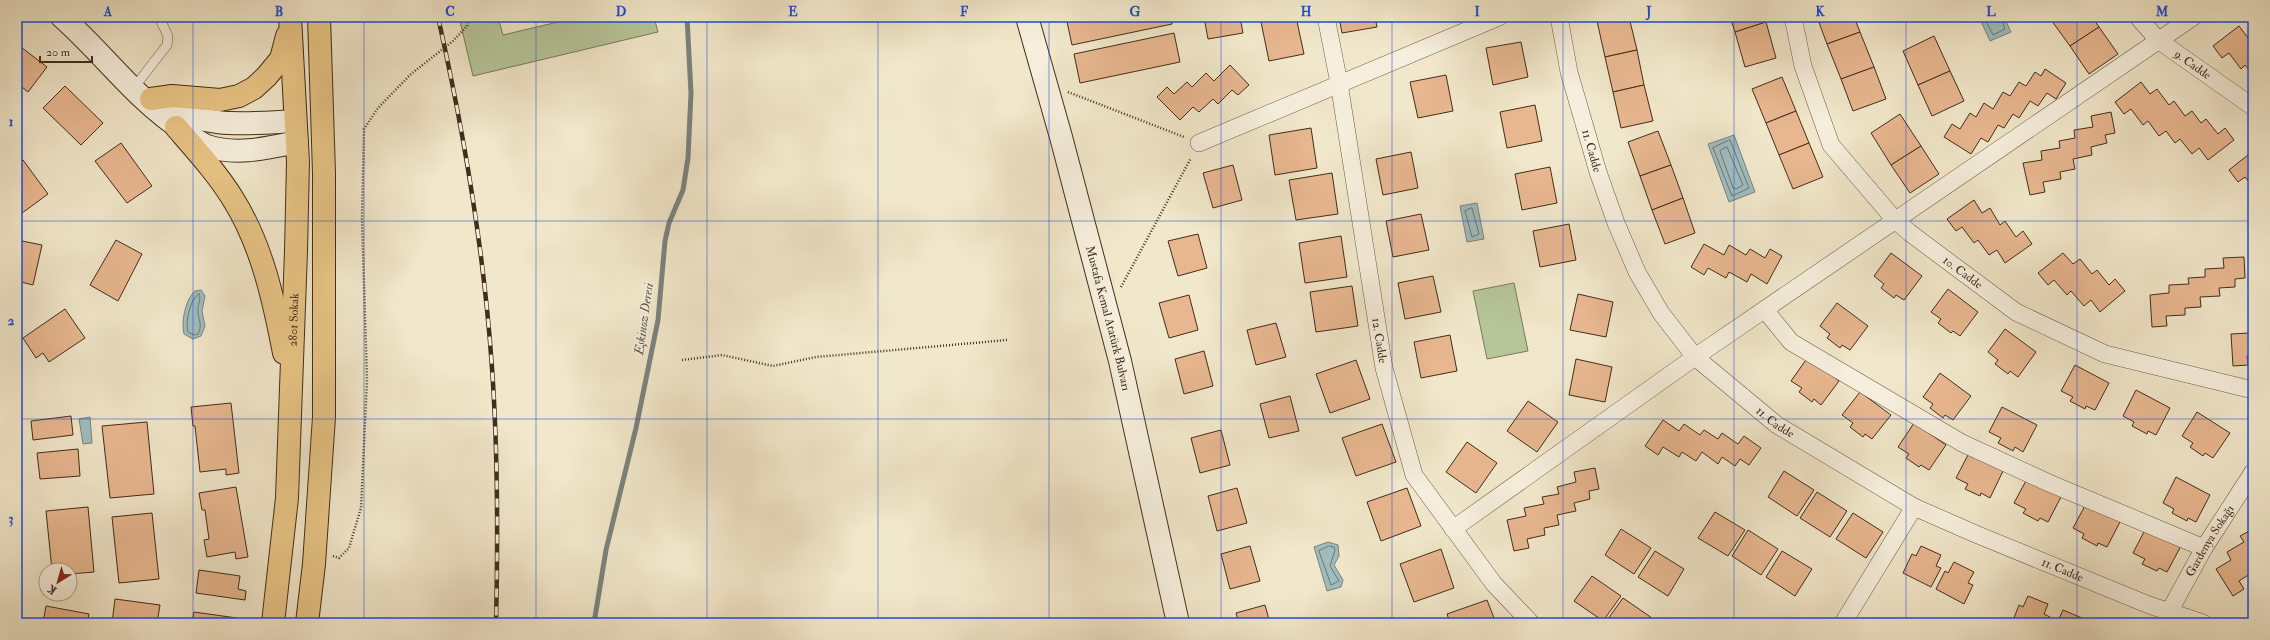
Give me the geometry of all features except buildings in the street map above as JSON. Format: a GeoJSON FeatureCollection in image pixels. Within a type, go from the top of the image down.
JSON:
{"type":"FeatureCollection","features":[{"type":"Feature","properties":{"kind":"main road"},"geometry":{"type":"LineString","coordinates":[[307,623],[314,564],[324,417],[323,114],[319,17]]}},
{"type":"Feature","properties":{"kind":"main road"},"geometry":{"type":"LineString","coordinates":[[152,99],[172,96],[220,100],[239,96],[254,88],[266,77],[281,59],[290,20]]}},
{"type":"Feature","properties":{"kind":"main road","name":"2801 Sokak"},"geometry":{"type":"LineString","coordinates":[[273,623],[287,498],[300,133],[290,20]]}},
{"type":"Feature","properties":{"kind":"main road"},"geometry":{"type":"LineString","coordinates":[[323,114],[317,127],[300,133],[311,146],[313,347],[324,417]]}},
{"type":"Feature","properties":{"kind":"main road"},"geometry":{"type":"LineString","coordinates":[[176,127],[216,173],[234,200],[256,247],[274,304],[292,390]]}},
{"type":"Feature","properties":{"kind":"street"},"geometry":{"type":"LineString","coordinates":[[62,17],[132,90],[176,127],[205,146],[222,150],[265,149],[300,133]]}},
{"type":"Feature","properties":{"kind":"street","name":"Mustafa Kemal Atatürk Bulvarı"},"geometry":{"type":"LineString","coordinates":[[1027,17],[1061,137],[1120,361],[1178,623]]}},
{"type":"Feature","properties":{"kind":"street","name":"12. Cadde"},"geometry":{"type":"LineString","coordinates":[[1326,17],[1339,83],[1384,368],[1414,475],[1494,584],[1531,623]]}},
{"type":"Feature","properties":{"kind":"street"},"geometry":{"type":"LineString","coordinates":[[1199,143],[1499,17]]}},
{"type":"Feature","properties":{"kind":"street","name":"11. Cadde"},"geometry":{"type":"LineString","coordinates":[[1559,17],[1569,72],[1598,172],[1616,223],[1637,272],[1661,313],[1696,358],[1777,425],[1914,507],[1978,535],[2169,612],[2203,623]]}},
{"type":"Feature","properties":{"kind":"street","name":"10. Cadde"},"geometry":{"type":"LineString","coordinates":[[1793,17],[1803,66],[1831,145],[1895,220],[2016,312],[2105,354],[2253,390]]}},
{"type":"Feature","properties":{"kind":"street","name":"9. Cadde"},"geometry":{"type":"LineString","coordinates":[[2138,17],[2158,40],[2253,107]]}},
{"type":"Feature","properties":{"kind":"street"},"geometry":{"type":"LineString","coordinates":[[1453,529],[1895,220],[2193,17]]}},
{"type":"Feature","properties":{"kind":"street"},"geometry":{"type":"LineString","coordinates":[[132,90],[176,112],[206,121],[300,133]]}},
{"type":"Feature","properties":{"kind":"street"},"geometry":{"type":"LineString","coordinates":[[1765,310],[1791,342],[1962,443],[2049,483],[2204,548]]}},
{"type":"Feature","properties":{"kind":"street","name":"Gardenya Sokağı"},"geometry":{"type":"LineString","coordinates":[[2169,612],[2204,548],[2253,472]]}},
{"type":"Feature","properties":{"kind":"street"},"geometry":{"type":"LineString","coordinates":[[1843,623],[1914,507]]}},
{"type":"Feature","properties":{"kind":"lane"},"geometry":{"type":"LineString","coordinates":[[132,90],[167,45],[168,36],[159,17]]}},
{"type":"Feature","properties":{"kind":"path"},"geometry":{"type":"LineString","coordinates":[[328,555],[338,558],[349,548],[361,508],[367,380],[362,219],[364,129],[378,108],[411,74],[453,41],[467,26],[468,17]]}},
{"type":"Feature","properties":{"kind":"path"},"geometry":{"type":"LineString","coordinates":[[1045,83],[1199,143],[1108,313]]}},
{"type":"Feature","properties":{"kind":"path"},"geometry":{"type":"LineString","coordinates":[[682,360],[722,355],[773,366],[816,357],[1007,340]]}},
{"type":"Feature","properties":{"kind":"green space"},"geometry":{"type":"Polygon","coordinates":[[[459,17],[498,17],[503,35],[579,17],[654,17],[658,32],[473,76],[459,17]]]}},
{"type":"Feature","properties":{"kind":"green space"},"geometry":{"type":"Polygon","coordinates":[[[1514,283],[1528,351],[1487,359],[1473,291],[1514,283]]]}},
{"type":"Feature","properties":{"kind":"water"},"geometry":{"type":"Polygon","coordinates":[[[1979,17],[2004,17],[2011,32],[1990,41],[1979,17]]]}},
{"type":"Feature","properties":{"kind":"water"},"geometry":{"type":"Polygon","coordinates":[[[1734,135],[1755,192],[1729,202],[1708,144],[1734,135]]]}},
{"type":"Feature","properties":{"kind":"water"},"geometry":{"type":"Polygon","coordinates":[[[1477,203],[1484,239],[1467,242],[1460,206],[1477,203]]]}},
{"type":"Feature","properties":{"kind":"water"},"geometry":{"type":"Polygon","coordinates":[[[201,290],[205,296],[202,311],[205,326],[201,336],[193,339],[184,334],[183,323],[186,305],[195,291],[201,290]]]}},
{"type":"Feature","properties":{"kind":"water"},"geometry":{"type":"Polygon","coordinates":[[[90,417],[92,443],[83,444],[79,419],[90,417]]]}},
{"type":"Feature","properties":{"kind":"water"},"geometry":{"type":"Polygon","coordinates":[[[1328,542],[1338,545],[1339,556],[1334,565],[1343,580],[1341,587],[1327,591],[1314,547],[1328,542]]]}},
{"type":"Feature","properties":{"kind":"waterway","name":"Eşkinoz Deresi"},"geometry":{"type":"LineString","coordinates":[[594,623],[606,550],[636,428],[658,320],[665,241],[669,223],[683,190],[688,158],[691,93],[687,17]]}},
{"type":"Feature","properties":{"kind":"railway"},"geometry":{"type":"LineString","coordinates":[[438,17],[472,192],[484,280],[494,400],[497,527],[496,623]]}}]}
